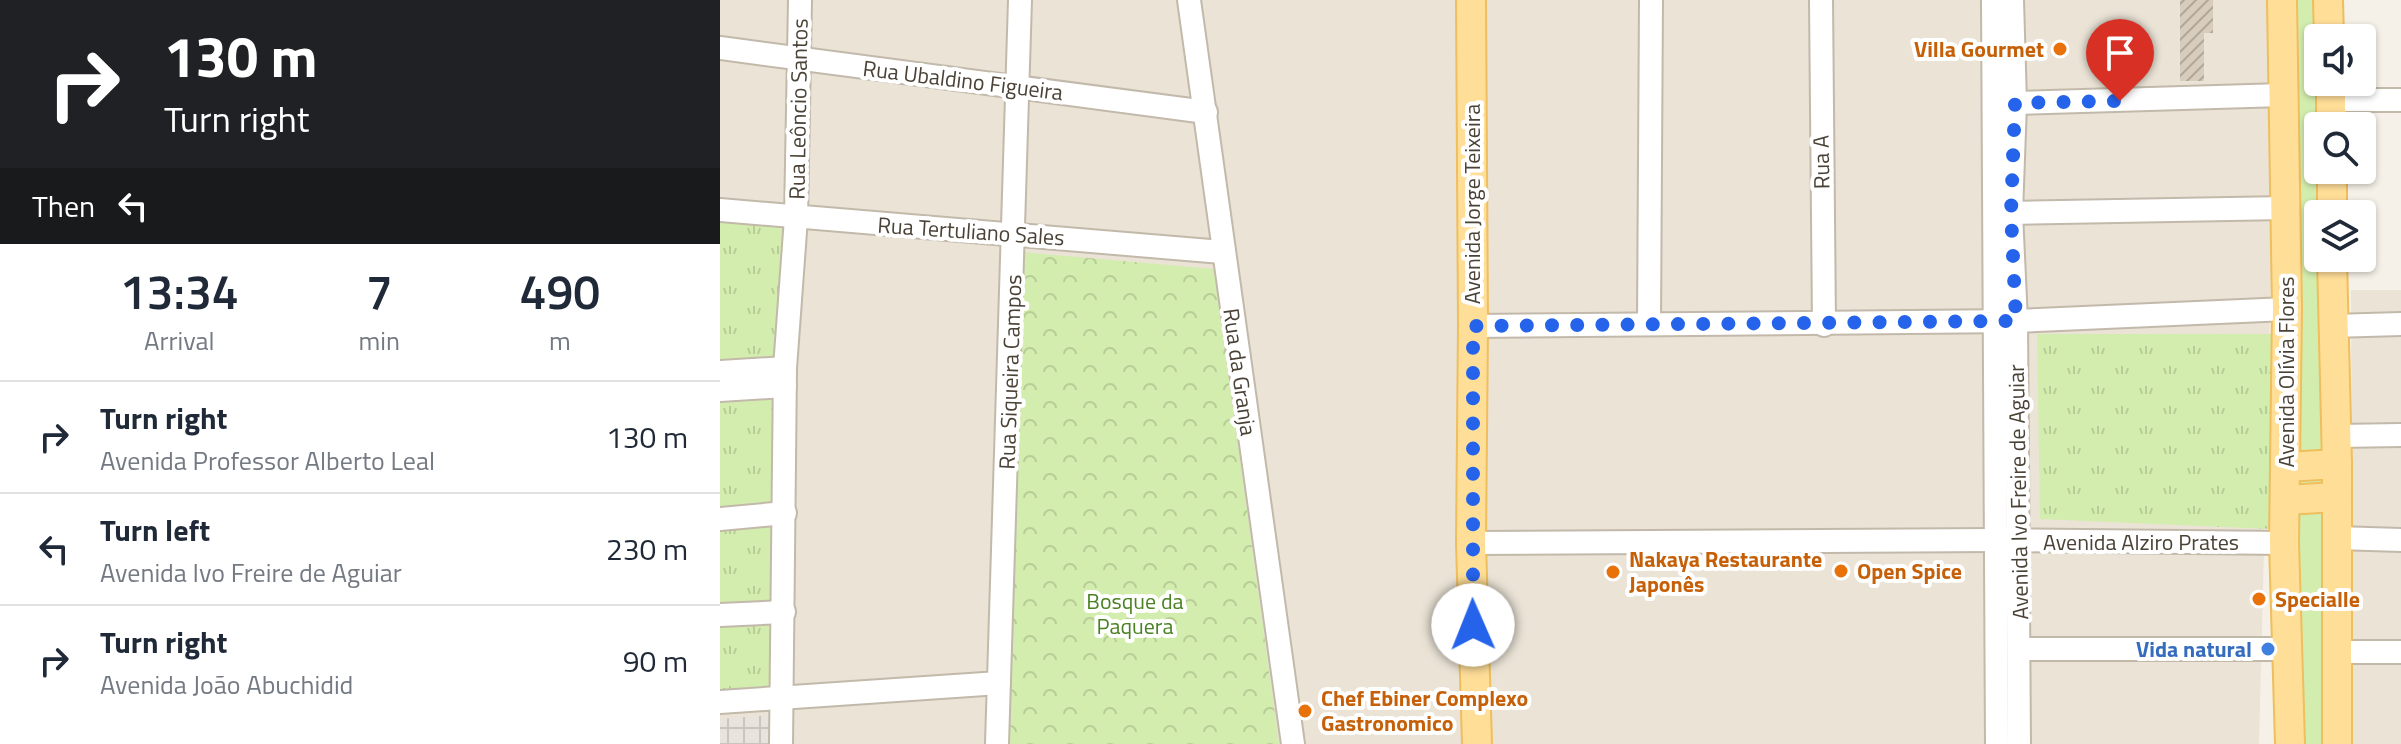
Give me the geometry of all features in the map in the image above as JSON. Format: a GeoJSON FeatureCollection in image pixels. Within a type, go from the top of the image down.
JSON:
{"type":"FeatureCollection","features":[{"type":"Feature","properties":{"kind":"main road","name":"Avenida Jorge Teixeira"},"geometry":{"type":"LineString","coordinates":[[1471,0],[1471,543],[1477,744]]}},
{"type":"Feature","properties":{"kind":"main road","name":"Avenida Olívia Flores"},"geometry":{"type":"LineString","coordinates":[[2282,0],[2287,309],[2285,649],[2290,744]]}},
{"type":"Feature","properties":{"kind":"main road"},"geometry":{"type":"LineString","coordinates":[[2328,0],[2329,24]]}},
{"type":"Feature","properties":{"kind":"main road","name":"Avenida Olívia Flores"},"geometry":{"type":"LineString","coordinates":[[2332,272],[2337,450],[2337,744]]}},
{"type":"Feature","properties":{"kind":"main road"},"geometry":{"type":"LineString","coordinates":[[2286,467],[2337,450]]}},
{"type":"Feature","properties":{"kind":"main road"},"geometry":{"type":"LineString","coordinates":[[2286,500],[2336,497]]}},
{"type":"Feature","properties":{"kind":"street","name":"Rua Leôncio Santos"},"geometry":{"type":"LineString","coordinates":[[781,744],[785,377],[796,218],[800,0]]}},
{"type":"Feature","properties":{"kind":"street","name":"Rua Siqueira Campos"},"geometry":{"type":"LineString","coordinates":[[997,744],[1020,0]]}},
{"type":"Feature","properties":{"kind":"street","name":"Rua da Granja"},"geometry":{"type":"LineString","coordinates":[[1189,0],[1293,744]]}},
{"type":"Feature","properties":{"kind":"street"},"geometry":{"type":"LineString","coordinates":[[1649,323],[1651,0]]}},
{"type":"Feature","properties":{"kind":"street","name":"Rua A"},"geometry":{"type":"LineString","coordinates":[[1821,0],[1824,325]]}},
{"type":"Feature","properties":{"kind":"street","name":"Avenida Ivo Freire de Aguiar"},"geometry":{"type":"LineString","coordinates":[[1993,0],[2005,321],[2007,541],[1997,744]]}},
{"type":"Feature","properties":{"kind":"street","name":"Avenida Ivo Freire de Aguiar"},"geometry":{"type":"LineString","coordinates":[[2005,321],[2015,103],[2012,0]]}},
{"type":"Feature","properties":{"kind":"street","name":"Rua Ubaldino Figueira"},"geometry":{"type":"LineString","coordinates":[[720,48],[1206,112]]}},
{"type":"Feature","properties":{"kind":"street"},"geometry":{"type":"LineString","coordinates":[[2015,103],[2283,95]]}},
{"type":"Feature","properties":{"kind":"street"},"geometry":{"type":"LineString","coordinates":[[2331,103],[2401,100]]}},
{"type":"Feature","properties":{"kind":"street"},"geometry":{"type":"LineString","coordinates":[[2011,213],[2286,208]]}},
{"type":"Feature","properties":{"kind":"street","name":"Rua Tertuliano Sales"},"geometry":{"type":"LineString","coordinates":[[720,210],[1222,252]]}},
{"type":"Feature","properties":{"kind":"street"},"geometry":{"type":"LineString","coordinates":[[1473,326],[1649,323],[1824,325],[2287,309]]}},
{"type":"Feature","properties":{"kind":"street"},"geometry":{"type":"LineString","coordinates":[[2332,326],[2401,324]]}},
{"type":"Feature","properties":{"kind":"street"},"geometry":{"type":"LineString","coordinates":[[720,372],[785,377]]}},
{"type":"Feature","properties":{"kind":"street"},"geometry":{"type":"LineString","coordinates":[[720,390],[785,377]]}},
{"type":"Feature","properties":{"kind":"street"},"geometry":{"type":"LineString","coordinates":[[2337,450],[2401,435]]}},
{"type":"Feature","properties":{"kind":"street"},"geometry":{"type":"LineString","coordinates":[[720,519],[785,513]]}},
{"type":"Feature","properties":{"kind":"street"},"geometry":{"type":"LineString","coordinates":[[2337,538],[2401,540]]}},
{"type":"Feature","properties":{"kind":"street","name":"Avenida Ivo Freire de Aguiar"},"geometry":{"type":"LineString","coordinates":[[2007,541],[2019,649],[2019,744]]}},
{"type":"Feature","properties":{"kind":"street","name":"Avenida Alziro Prates"},"geometry":{"type":"LineString","coordinates":[[1471,543],[2284,543]]}},
{"type":"Feature","properties":{"kind":"street"},"geometry":{"type":"LineString","coordinates":[[720,615],[784,612]]}},
{"type":"Feature","properties":{"kind":"street"},"geometry":{"type":"LineString","coordinates":[[2019,649],[2285,649]]}},
{"type":"Feature","properties":{"kind":"street"},"geometry":{"type":"LineString","coordinates":[[2339,652],[2401,652]]}},
{"type":"Feature","properties":{"kind":"street"},"geometry":{"type":"LineString","coordinates":[[720,702],[999,683]]}},
{"type":"Feature","properties":{"kind":"shaded area"},"geometry":{"type":"Polygon","coordinates":[[[720,0],[2278,0],[2259,744],[720,744],[720,0]]]}},
{"type":"Feature","properties":{"kind":"shaded area"},"geometry":{"type":"Polygon","coordinates":[[[2351,290],[2401,290],[2401,744],[2353,744],[2351,290]]]}},
{"type":"Feature","properties":{"kind":"shaded area"},"geometry":{"type":"Polygon","coordinates":[[[782,714],[781,744],[720,744],[720,719],[782,714]]]}},
{"type":"Feature","properties":{"kind":"green space"},"geometry":{"type":"Polygon","coordinates":[[[2284,0],[2327,0],[2321,24],[2304,24],[2304,96],[2318,96],[2318,112],[2304,112],[2304,184],[2318,184],[2318,200],[2304,200],[2304,272],[2331,272],[2337,744],[2288,744],[2284,0]]]}},
{"type":"Feature","properties":{"kind":"green space"},"geometry":{"type":"Polygon","coordinates":[[[720,213],[796,218],[783,702],[720,704],[720,213]]]}},
{"type":"Feature","properties":{"kind":"green space","name":"Bosque da Paquera"},"geometry":{"type":"Polygon","coordinates":[[[1020,252],[1214,269],[1279,744],[1006,744],[1020,252]]]}},
{"type":"Feature","properties":{"kind":"green space"},"geometry":{"type":"Polygon","coordinates":[[[2037,334],[2272,334],[2270,529],[2040,519],[2037,334]]]}},
{"type":"Feature","properties":{"kind":"building"},"geometry":{"type":"Polygon","coordinates":[[[2180,0],[2213,0],[2213,33],[2204,33],[2204,81],[2180,81],[2180,0]]]}},
{"type":"Feature","properties":{"kind":"place","name":"Villa Gourmet"},"geometry":{"type":"Point","coordinates":[2060,49]}},
{"type":"Feature","properties":{"kind":"place","name":"Open Spice"},"geometry":{"type":"Point","coordinates":[1841,571]}},
{"type":"Feature","properties":{"kind":"place","name":"Nakaya Restaurante Japonês"},"geometry":{"type":"Point","coordinates":[1613,572]}},
{"type":"Feature","properties":{"kind":"place","name":"Specialle"},"geometry":{"type":"Point","coordinates":[2259,599]}},
{"type":"Feature","properties":{"kind":"place","name":"Vida natural"},"geometry":{"type":"Point","coordinates":[2268,649]}},
{"type":"Feature","properties":{"kind":"place","name":"Chef Ebiner Complexo Gastronomico"},"geometry":{"type":"Point","coordinates":[1305,711]}},
{"type":"Feature","properties":{"kind":"route"},"geometry":{"type":"LineString","coordinates":[[1473,625],[1473,326],[2016,321],[2011,213],[2015,103],[2120,101]]}}]}
